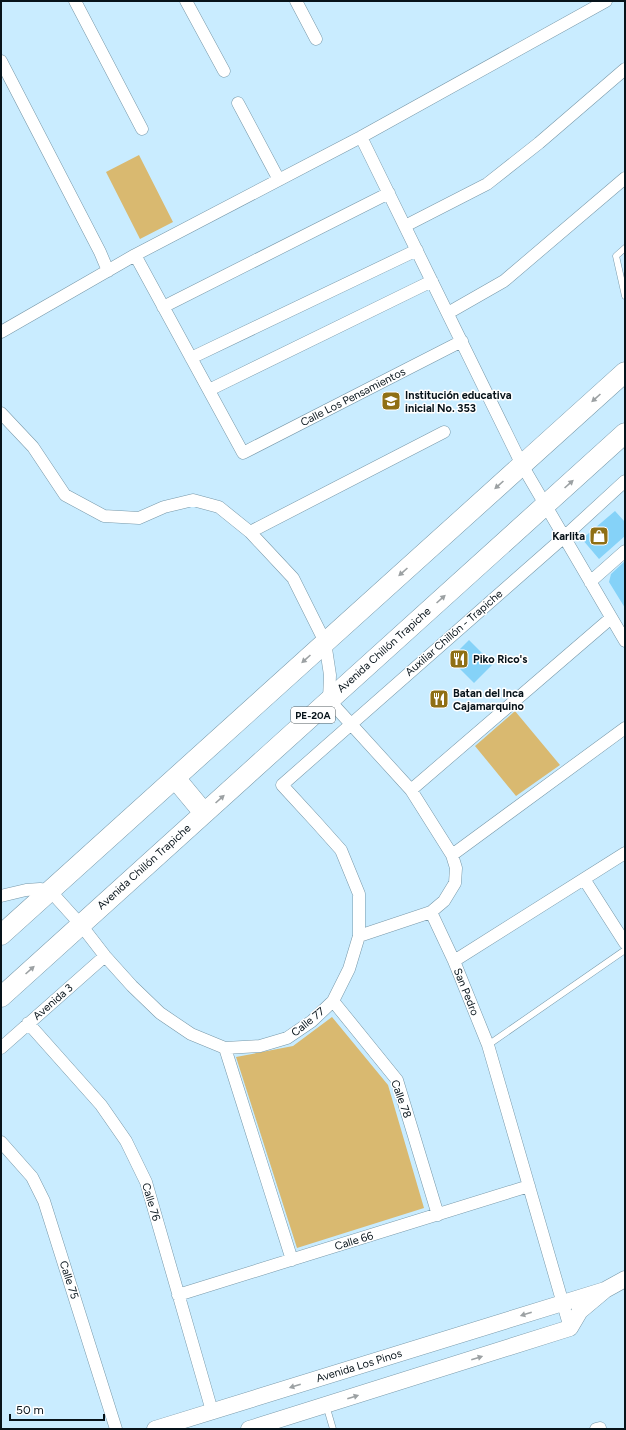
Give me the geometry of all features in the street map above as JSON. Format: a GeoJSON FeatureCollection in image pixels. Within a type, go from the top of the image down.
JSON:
{"type":"FeatureCollection","features":[{"type":"Feature","properties":{"kind":"main road"},"geometry":{"type":"LineString","coordinates":[[1,935],[625,372]]}},
{"type":"Feature","properties":{"kind":"main road","name":"Avenida Chillón Trapiche"},"geometry":{"type":"LineString","coordinates":[[1,996],[625,433]]}},
{"type":"Feature","properties":{"kind":"main road"},"geometry":{"type":"LineString","coordinates":[[175,778],[204,813]]}},
{"type":"Feature","properties":{"kind":"street"},"geometry":{"type":"LineString","coordinates":[[75,1],[142,129]]}},
{"type":"Feature","properties":{"kind":"street"},"geometry":{"type":"LineString","coordinates":[[186,1],[224,71]]}},
{"type":"Feature","properties":{"kind":"street"},"geometry":{"type":"LineString","coordinates":[[296,1],[316,39]]}},
{"type":"Feature","properties":{"kind":"street"},"geometry":{"type":"LineString","coordinates":[[1,332],[135,255],[361,137],[606,1]]}},
{"type":"Feature","properties":{"kind":"street"},"geometry":{"type":"LineString","coordinates":[[1,61],[100,252],[108,271]]}},
{"type":"Feature","properties":{"kind":"street"},"geometry":{"type":"LineString","coordinates":[[405,226],[487,184],[540,143],[625,69]]}},
{"type":"Feature","properties":{"kind":"street"},"geometry":{"type":"LineString","coordinates":[[238,103],[278,180]]}},
{"type":"Feature","properties":{"kind":"street"},"geometry":{"type":"LineString","coordinates":[[361,137],[522,465],[625,641]]}},
{"type":"Feature","properties":{"kind":"street"},"geometry":{"type":"LineString","coordinates":[[448,313],[504,281],[625,178]]}},
{"type":"Feature","properties":{"kind":"street"},"geometry":{"type":"LineString","coordinates":[[163,307],[389,193]]}},
{"type":"Feature","properties":{"kind":"street"},"geometry":{"type":"LineString","coordinates":[[191,358],[417,250]]}},
{"type":"Feature","properties":{"kind":"street"},"geometry":{"type":"LineString","coordinates":[[135,255],[209,390],[432,281]]}},
{"type":"Feature","properties":{"kind":"street","name":"Calle Los Pensamientos"},"geometry":{"type":"LineString","coordinates":[[209,390],[243,453],[462,341]]}},
{"type":"Feature","properties":{"kind":"street"},"geometry":{"type":"LineString","coordinates":[[1,413],[33,448],[65,495],[104,516],[138,518],[164,507],[193,500],[219,507],[250,532],[294,578],[325,642],[330,675],[329,700],[411,790],[452,854],[456,868],[455,883],[444,901],[431,912],[359,936]]}},
{"type":"Feature","properties":{"kind":"street"},"geometry":{"type":"LineString","coordinates":[[250,532],[444,432]]}},
{"type":"Feature","properties":{"kind":"street","name":"Auxiliar Chillón - Trapiche"},"geometry":{"type":"LineString","coordinates":[[282,785],[564,537],[625,481]]}},
{"type":"Feature","properties":{"kind":"street"},"geometry":{"type":"LineString","coordinates":[[590,582],[625,551]]}},
{"type":"Feature","properties":{"kind":"street"},"geometry":{"type":"LineString","coordinates":[[411,790],[611,618]]}},
{"type":"Feature","properties":{"kind":"street"},"geometry":{"type":"LineString","coordinates":[[452,854],[625,728]]}},
{"type":"Feature","properties":{"kind":"street","name":"Calle 77"},"geometry":{"type":"LineString","coordinates":[[50,892],[81,925],[105,956],[132,986],[160,1013],[191,1034],[225,1048],[260,1046],[287,1038],[312,1021],[333,1001],[349,969],[359,936],[359,894],[341,850],[282,785]]}},
{"type":"Feature","properties":{"kind":"street"},"geometry":{"type":"LineString","coordinates":[[454,962],[625,853]]}},
{"type":"Feature","properties":{"kind":"street"},"geometry":{"type":"LineString","coordinates":[[584,879],[625,943]]}},
{"type":"Feature","properties":{"kind":"street"},"geometry":{"type":"LineString","coordinates":[[1,896],[26,890],[40,889],[50,892]]}},
{"type":"Feature","properties":{"kind":"street","name":"San Pedro"},"geometry":{"type":"LineString","coordinates":[[431,912],[454,962],[488,1044],[570,1328]]}},
{"type":"Feature","properties":{"kind":"street","name":"Avenida 3"},"geometry":{"type":"LineString","coordinates":[[1,1048],[105,956]]}},
{"type":"Feature","properties":{"kind":"street","name":"Calle 78"},"geometry":{"type":"LineString","coordinates":[[333,1001],[397,1080],[438,1215]]}},
{"type":"Feature","properties":{"kind":"street","name":"Calle 76"},"geometry":{"type":"LineString","coordinates":[[28,1024],[101,1105],[126,1141],[146,1182],[212,1411]]}},
{"type":"Feature","properties":{"kind":"street"},"geometry":{"type":"LineString","coordinates":[[225,1048],[292,1260]]}},
{"type":"Feature","properties":{"kind":"street","name":"Calle 75"},"geometry":{"type":"LineString","coordinates":[[1,1142],[32,1176],[44,1201],[116,1429]]}},
{"type":"Feature","properties":{"kind":"street","name":"Calle 66"},"geometry":{"type":"LineString","coordinates":[[178,1295],[529,1186]]}},
{"type":"Feature","properties":{"kind":"street"},"geometry":{"type":"LineString","coordinates":[[249,1429],[570,1328],[580,1311],[605,1290],[625,1278]]}},
{"type":"Feature","properties":{"kind":"street","name":"Avenida Los Pinos"},"geometry":{"type":"LineString","coordinates":[[155,1429],[605,1290]]}},
{"type":"Feature","properties":{"kind":"lane"},"geometry":{"type":"LineString","coordinates":[[625,248],[616,256],[625,295]]}},
{"type":"Feature","properties":{"kind":"lane"},"geometry":{"type":"LineString","coordinates":[[488,1044],[625,950]]}},
{"type":"Feature","properties":{"kind":"lane"},"geometry":{"type":"LineString","coordinates":[[326,1405],[333,1429]]}},
{"type":"Feature","properties":{"kind":"shaded area"},"geometry":{"type":"Polygon","coordinates":[[[139,155],[173,222],[140,239],[106,172],[139,155]]]}},
{"type":"Feature","properties":{"kind":"shaded area"},"geometry":{"type":"Polygon","coordinates":[[[515,711],[560,765],[516,796],[475,746],[515,711]]]}},
{"type":"Feature","properties":{"kind":"shaded area"},"geometry":{"type":"Polygon","coordinates":[[[332,1017],[388,1085],[424,1208],[297,1248],[236,1057],[293,1046],[332,1017]]]}},
{"type":"Feature","properties":{"kind":"building"},"geometry":{"type":"Polygon","coordinates":[[[615,511],[625,522],[625,536],[599,559],[582,539],[615,511]]]}},
{"type":"Feature","properties":{"kind":"building"},"geometry":{"type":"Polygon","coordinates":[[[625,561],[625,608],[609,582],[611,574],[625,561]]]}},
{"type":"Feature","properties":{"kind":"building"},"geometry":{"type":"Polygon","coordinates":[[[469,640],[493,664],[474,683],[450,659],[469,640]]]}},
{"type":"Feature","properties":{"kind":"place","name":"Institución educativa inicial No. 353"},"geometry":{"type":"Point","coordinates":[391,401]}},
{"type":"Feature","properties":{"kind":"place","name":"Karlita"},"geometry":{"type":"Point","coordinates":[599,536]}},
{"type":"Feature","properties":{"kind":"place","name":"Piko Rico's"},"geometry":{"type":"Point","coordinates":[459,659]}},
{"type":"Feature","properties":{"kind":"place","name":"Batan del Inca Cajamarquino"},"geometry":{"type":"Point","coordinates":[439,699]}}]}
